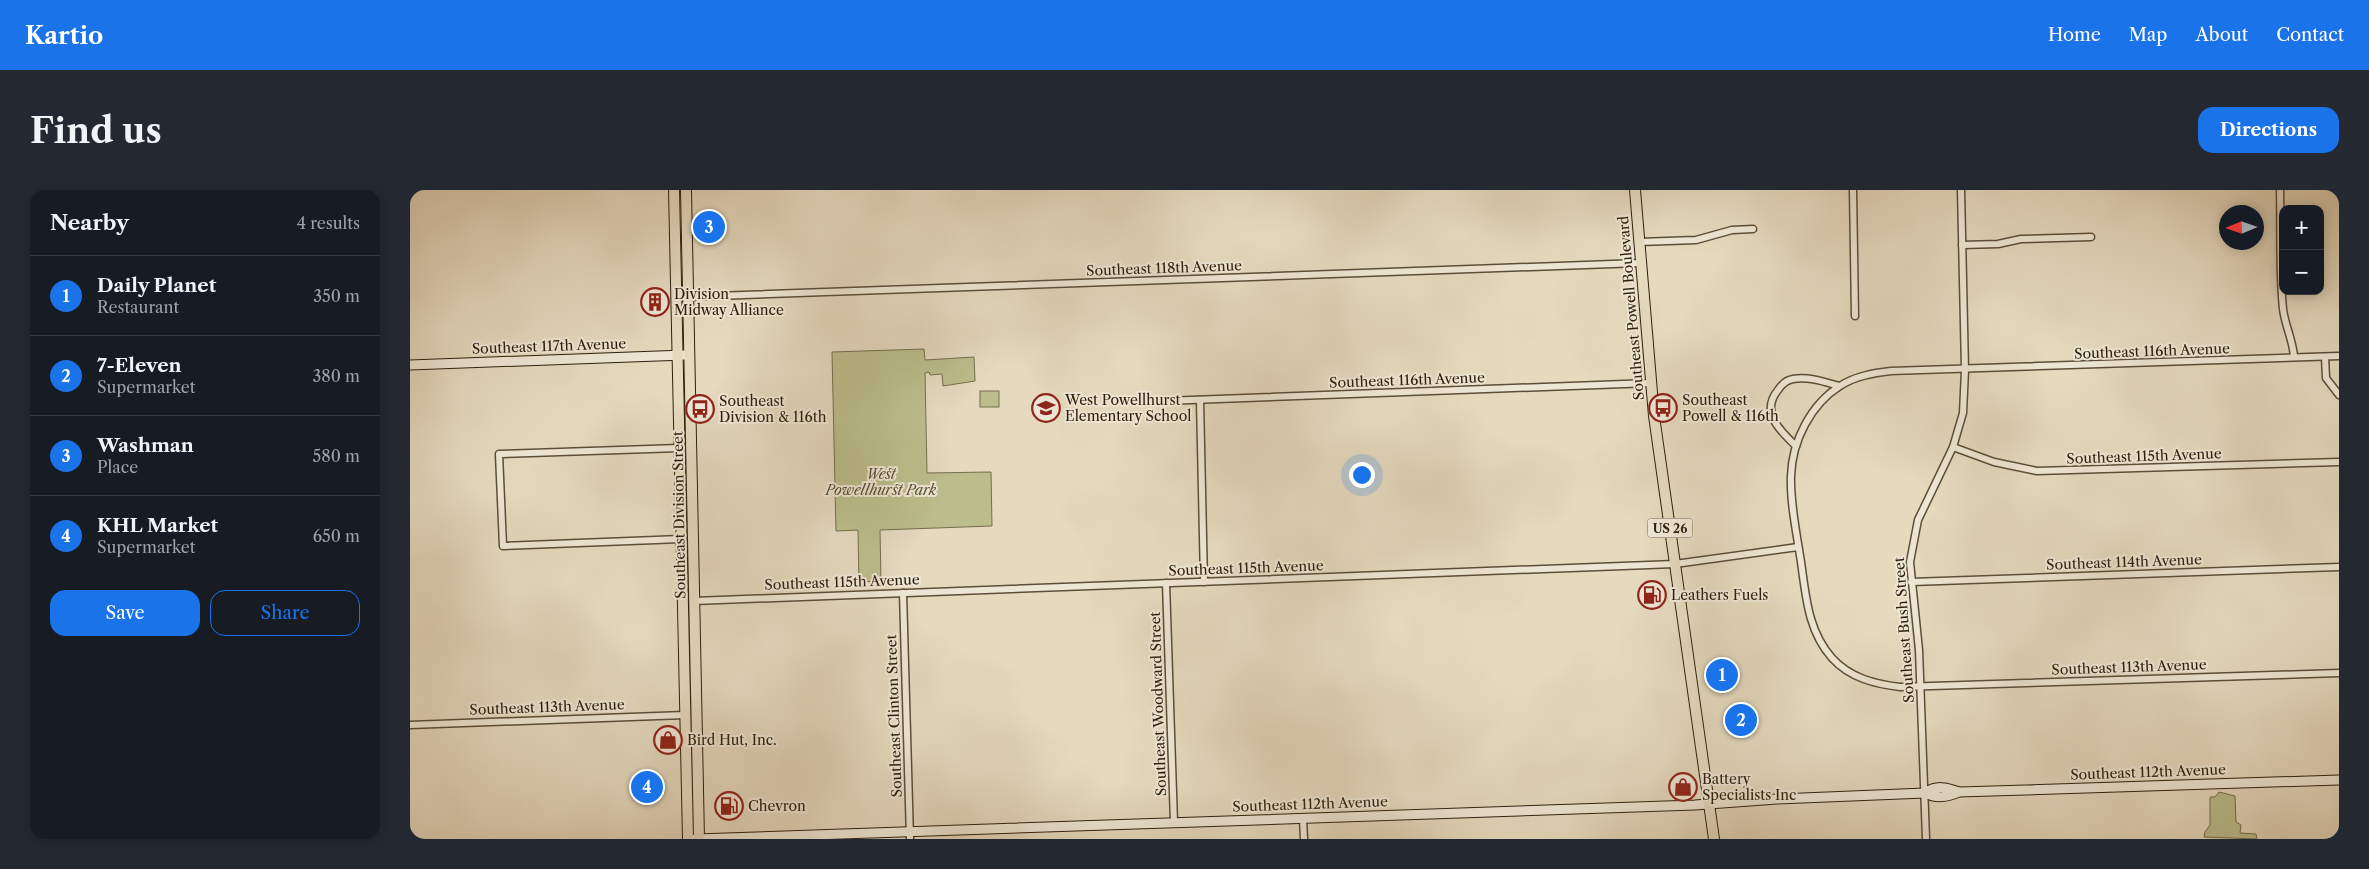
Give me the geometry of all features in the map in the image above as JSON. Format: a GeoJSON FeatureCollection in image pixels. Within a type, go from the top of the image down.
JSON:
{"type":"FeatureCollection","features":[{"type":"Feature","properties":{"kind":"main road","name":"Southeast Division Street"},"geometry":{"type":"LineString","coordinates":[[674,190],[688,839]]}},
{"type":"Feature","properties":{"kind":"main road","name":"Southeast Division Street"},"geometry":{"type":"LineString","coordinates":[[686,190],[698,839]]}},
{"type":"Feature","properties":{"kind":"main road","name":"Southeast Powell Boulevard"},"geometry":{"type":"LineString","coordinates":[[1635,190],[1651,383],[1714,839]]}},
{"type":"Feature","properties":{"kind":"main road"},"geometry":{"type":"LineString","coordinates":[[674,206],[681,214],[684,241],[687,248]]}},
{"type":"Feature","properties":{"kind":"main road","name":"Southeast 117th Avenue"},"geometry":{"type":"LineString","coordinates":[[410,365],[689,355]]}},
{"type":"Feature","properties":{"kind":"main road","name":"Southeast 112th Avenue"},"geometry":{"type":"LineString","coordinates":[[698,839],[910,835],[1174,823],[1709,804],[1777,798],[1925,794],[1932,788],[1949,788],[1959,792],[2339,780]]}},
{"type":"Feature","properties":{"kind":"street"},"geometry":{"type":"LineString","coordinates":[[1853,190],[1855,316]]}},
{"type":"Feature","properties":{"kind":"street","name":"Southeast Bush Street"},"geometry":{"type":"LineString","coordinates":[[1926,839],[1921,687],[1911,582],[1912,548],[1918,520],[1953,447],[1963,413],[1965,370],[1961,190]]}},
{"type":"Feature","properties":{"kind":"street"},"geometry":{"type":"LineString","coordinates":[[2280,190],[2283,308],[2294,357]]}},
{"type":"Feature","properties":{"kind":"street"},"geometry":{"type":"LineString","coordinates":[[1639,242],[1696,240],[1732,230],[1753,229]]}},
{"type":"Feature","properties":{"kind":"street"},"geometry":{"type":"LineString","coordinates":[[1962,244],[1998,244],[2021,240],[2091,237]]}},
{"type":"Feature","properties":{"kind":"street","name":"Southeast 118th Avenue"},"geometry":{"type":"LineString","coordinates":[[688,297],[1640,263]]}},
{"type":"Feature","properties":{"kind":"street","name":"Southeast 116th Avenue"},"geometry":{"type":"LineString","coordinates":[[1839,386],[1851,380],[1881,372],[2275,360],[2294,357],[2339,356]]}},
{"type":"Feature","properties":{"kind":"street"},"geometry":{"type":"LineString","coordinates":[[2324,357],[2326,378],[2339,395]]}},
{"type":"Feature","properties":{"kind":"street"},"geometry":{"type":"LineString","coordinates":[[1796,446],[1774,423],[1770,408],[1774,395],[1783,384],[1795,378],[1810,378],[1839,386]]}},
{"type":"Feature","properties":{"kind":"street","name":"Southeast 116th Avenue"},"geometry":{"type":"LineString","coordinates":[[1164,401],[1651,383]]}},
{"type":"Feature","properties":{"kind":"street","name":"Southeast 113th Avenue"},"geometry":{"type":"LineString","coordinates":[[1839,386],[1815,410],[1803,428],[1796,446],[1791,483],[1798,547],[1810,618],[1821,644],[1832,658],[1864,681],[1900,687],[1921,687],[2339,673]]}},
{"type":"Feature","properties":{"kind":"street"},"geometry":{"type":"LineString","coordinates":[[1200,400],[1204,582]]}},
{"type":"Feature","properties":{"kind":"street","name":"Southeast 115th Avenue"},"geometry":{"type":"LineString","coordinates":[[1953,447],[1994,462],[2037,471],[2339,462]]}},
{"type":"Feature","properties":{"kind":"street"},"geometry":{"type":"LineString","coordinates":[[680,448],[499,454],[503,546],[681,540]]}},
{"type":"Feature","properties":{"kind":"street","name":"Southeast 115th Avenue"},"geometry":{"type":"LineString","coordinates":[[694,600],[1675,564],[1798,547]]}},
{"type":"Feature","properties":{"kind":"street","name":"Southeast 114th Avenue"},"geometry":{"type":"LineString","coordinates":[[1911,582],[2339,567]]}},
{"type":"Feature","properties":{"kind":"street","name":"Southeast Woodward Street"},"geometry":{"type":"LineString","coordinates":[[1166,584],[1174,823]]}},
{"type":"Feature","properties":{"kind":"street","name":"Southeast Clinton Street"},"geometry":{"type":"LineString","coordinates":[[903,593],[910,835]]}},
{"type":"Feature","properties":{"kind":"street","name":"Southeast 113th Avenue"},"geometry":{"type":"LineString","coordinates":[[410,725],[685,715]]}},
{"type":"Feature","properties":{"kind":"street"},"geometry":{"type":"LineString","coordinates":[[1303,818],[1304,839]]}},
{"type":"Feature","properties":{"kind":"green space","name":"West Powellhurst Park"},"geometry":{"type":"Polygon","coordinates":[[[924,349],[925,360],[974,357],[975,381],[943,386],[942,374],[930,375],[929,372],[925,373],[927,473],[991,472],[992,526],[880,530],[881,581],[859,582],[858,530],[836,531],[832,352],[924,349]]]}},
{"type":"Feature","properties":{"kind":"green space"},"geometry":{"type":"Polygon","coordinates":[[[980,391],[999,391],[999,407],[980,407],[980,391]]]}},
{"type":"Feature","properties":{"kind":"green space"},"geometry":{"type":"Polygon","coordinates":[[[2219,792],[2235,796],[2236,822],[2241,825],[2240,833],[2256,834],[2257,839],[2204,837],[2210,825],[2210,797],[2215,797],[2219,792]]]}},
{"type":"Feature","properties":{"kind":"place","name":"Washman"},"geometry":{"type":"Point","coordinates":[709,227]}},
{"type":"Feature","properties":{"kind":"place","name":"Division Midway Alliance"},"geometry":{"type":"Point","coordinates":[655,302]}},
{"type":"Feature","properties":{"kind":"place","name":"West Powellhurst Elementary School"},"geometry":{"type":"Point","coordinates":[1046,408]}},
{"type":"Feature","properties":{"kind":"place","name":"Southeast Powell & 116th"},"geometry":{"type":"Point","coordinates":[1663,408]}},
{"type":"Feature","properties":{"kind":"place","name":"Southeast Division & 116th"},"geometry":{"type":"Point","coordinates":[700,409]}},
{"type":"Feature","properties":{"kind":"place","name":"Leathers Fuels"},"geometry":{"type":"Point","coordinates":[1652,595]}},
{"type":"Feature","properties":{"kind":"place","name":"Daily Planet"},"geometry":{"type":"Point","coordinates":[1722,675]}},
{"type":"Feature","properties":{"kind":"place","name":"7-Eleven"},"geometry":{"type":"Point","coordinates":[1741,720]}},
{"type":"Feature","properties":{"kind":"place","name":"Bird Hut, Inc."},"geometry":{"type":"Point","coordinates":[668,740]}},
{"type":"Feature","properties":{"kind":"place","name":"KHL Market"},"geometry":{"type":"Point","coordinates":[647,787]}},
{"type":"Feature","properties":{"kind":"place","name":"Battery Specialists Inc"},"geometry":{"type":"Point","coordinates":[1683,787]}},
{"type":"Feature","properties":{"kind":"place","name":"Chevron"},"geometry":{"type":"Point","coordinates":[729,806]}}]}
